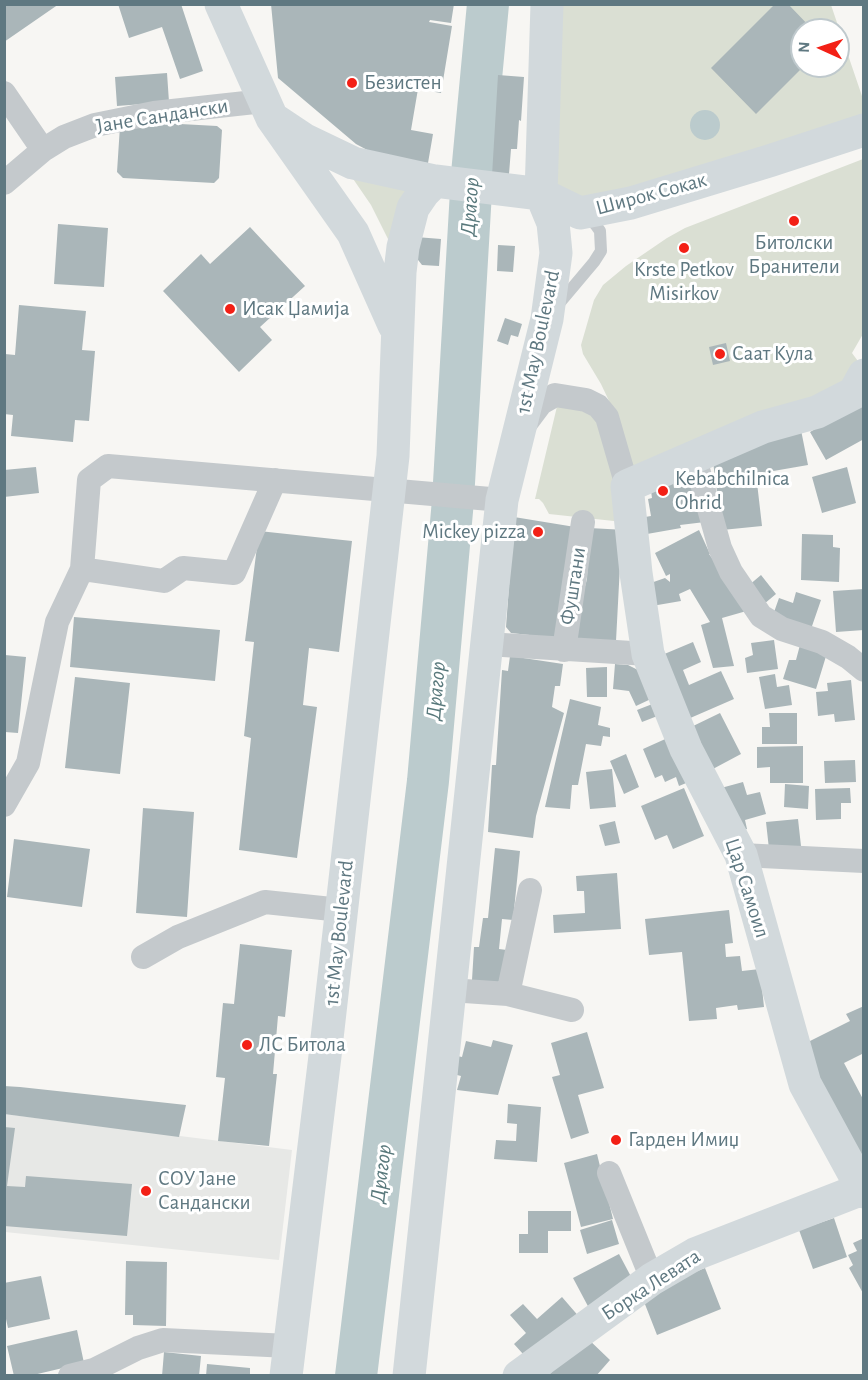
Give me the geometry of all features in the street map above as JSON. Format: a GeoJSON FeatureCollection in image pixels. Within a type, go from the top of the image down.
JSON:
{"type":"FeatureCollection","features":[{"type":"Feature","properties":{"kind":"main road"},"geometry":{"type":"LineString","coordinates":[[221,4],[268,109],[353,233],[397,332]]}},
{"type":"Feature","properties":{"kind":"main road","name":"1st May Boulevard"},"geometry":{"type":"LineString","coordinates":[[409,1376],[502,500],[547,319],[556,253],[553,223],[541,194],[547,4]]}},
{"type":"Feature","properties":{"kind":"main road","name":"Широк Сокак"},"geometry":{"type":"LineString","coordinates":[[268,109],[304,140],[353,164],[441,182],[541,194],[580,213],[630,203],[864,130]]}},
{"type":"Feature","properties":{"kind":"main road","name":"1st May Boulevard"},"geometry":{"type":"LineString","coordinates":[[288,1361],[393,456],[400,273],[405,234],[413,208],[424,192],[441,182]]}},
{"type":"Feature","properties":{"kind":"main road"},"geometry":{"type":"LineString","coordinates":[[627,486],[763,427],[817,412],[854,393],[864,375]]}},
{"type":"Feature","properties":{"kind":"main road","name":"Цар Самоил"},"geometry":{"type":"LineString","coordinates":[[627,486],[636,573],[648,654],[686,749],[741,855],[805,1084],[863,1191]]}},
{"type":"Feature","properties":{"kind":"main road","name":"Борка Левата"},"geometry":{"type":"LineString","coordinates":[[519,1376],[652,1280],[695,1254],[863,1191]]}},
{"type":"Feature","properties":{"kind":"street"},"geometry":{"type":"LineString","coordinates":[[4,93],[43,150]]}},
{"type":"Feature","properties":{"kind":"street","name":"Јане Сандански"},"geometry":{"type":"LineString","coordinates":[[4,183],[43,150],[64,137],[95,125],[154,113],[268,109]]}},
{"type":"Feature","properties":{"kind":"street"},"geometry":{"type":"LineString","coordinates":[[519,431],[541,403],[555,395],[586,400],[598,406],[607,417],[627,486]]}},
{"type":"Feature","properties":{"kind":"street"},"geometry":{"type":"LineString","coordinates":[[694,455],[720,548],[731,572],[761,616],[782,629],[822,642],[848,657],[864,670]]}},
{"type":"Feature","properties":{"kind":"street"},"geometry":{"type":"LineString","coordinates":[[4,805],[28,763],[57,622],[82,569],[89,480],[108,466],[502,500]]}},
{"type":"Feature","properties":{"kind":"street"},"geometry":{"type":"LineString","coordinates":[[82,569],[164,581],[183,568],[234,573],[275,480]]}},
{"type":"Feature","properties":{"kind":"street","name":"Фуштани"},"geometry":{"type":"LineString","coordinates":[[564,650],[583,522]]}},
{"type":"Feature","properties":{"kind":"street"},"geometry":{"type":"LineString","coordinates":[[503,645],[648,654]]}},
{"type":"Feature","properties":{"kind":"street"},"geometry":{"type":"LineString","coordinates":[[741,855],[864,861]]}},
{"type":"Feature","properties":{"kind":"street"},"geometry":{"type":"LineString","coordinates":[[508,994],[530,890]]}},
{"type":"Feature","properties":{"kind":"street"},"geometry":{"type":"LineString","coordinates":[[143,957],[178,937],[265,902],[341,910]]}},
{"type":"Feature","properties":{"kind":"street"},"geometry":{"type":"LineString","coordinates":[[450,990],[508,994],[572,1010]]}},
{"type":"Feature","properties":{"kind":"street"},"geometry":{"type":"LineString","coordinates":[[609,1173],[652,1280]]}},
{"type":"Feature","properties":{"kind":"street"},"geometry":{"type":"LineString","coordinates":[[70,1376],[94,1370],[138,1348],[163,1340],[288,1361]]}},
{"type":"Feature","properties":{"kind":"lane"},"geometry":{"type":"LineString","coordinates":[[547,319],[601,251],[600,231],[595,224],[580,213]]}},
{"type":"Feature","properties":{"kind":"shaded area"},"geometry":{"type":"Polygon","coordinates":[[[547,5],[831,5],[835,18],[790,18],[790,78],[850,78],[850,61],[863,99],[863,130],[631,203],[541,194],[547,5]]]}},
{"type":"Feature","properties":{"kind":"shaded area"},"geometry":{"type":"Polygon","coordinates":[[[705,110],[716,114],[720,125],[716,136],[705,140],[694,136],[690,125],[694,114],[705,110]]]}},
{"type":"Feature","properties":{"kind":"shaded area"},"geometry":{"type":"Polygon","coordinates":[[[863,159],[863,334],[852,353],[863,368],[864,375],[629,483],[610,403],[583,354],[581,345],[594,300],[603,285],[626,266],[685,228],[863,159]]]}},
{"type":"Feature","properties":{"kind":"shaded area"},"geometry":{"type":"Polygon","coordinates":[[[347,170],[410,189],[392,247],[371,205],[347,170]]]}},
{"type":"Feature","properties":{"kind":"shaded area"},"geometry":{"type":"Polygon","coordinates":[[[559,398],[597,409],[623,522],[549,514],[543,503],[535,499],[559,398]]]}},
{"type":"Feature","properties":{"kind":"shaded area","name":"СОУ Јане Сандански"},"geometry":{"type":"Polygon","coordinates":[[[4,1114],[292,1150],[279,1260],[5,1232],[4,1114]]]}},
{"type":"Feature","properties":{"kind":"building"},"geometry":{"type":"Polygon","coordinates":[[[4,4],[59,4],[4,42],[4,4]]]}},
{"type":"Feature","properties":{"kind":"building"},"geometry":{"type":"Polygon","coordinates":[[[118,4],[181,4],[203,71],[180,79],[162,27],[129,38],[118,4]]]}},
{"type":"Feature","properties":{"kind":"building","name":"Безистен"},"geometry":{"type":"Polygon","coordinates":[[[271,4],[454,4],[451,23],[430,20],[429,22],[452,26],[441,93],[418,89],[411,130],[433,134],[428,163],[384,159],[356,144],[278,78],[271,4]]]}},
{"type":"Feature","properties":{"kind":"building"},"geometry":{"type":"Polygon","coordinates":[[[775,4],[788,4],[801,18],[790,18],[790,78],[792,78],[756,114],[711,68],[775,4]]]}},
{"type":"Feature","properties":{"kind":"building"},"geometry":{"type":"Polygon","coordinates":[[[167,73],[169,102],[117,106],[115,77],[167,73]]]}},
{"type":"Feature","properties":{"kind":"building"},"geometry":{"type":"Polygon","coordinates":[[[498,75],[524,77],[517,149],[511,149],[509,174],[492,176],[498,75]]]}},
{"type":"Feature","properties":{"kind":"building"},"geometry":{"type":"Polygon","coordinates":[[[125,121],[217,126],[222,130],[219,178],[214,183],[123,178],[117,172],[120,126],[125,121]]]}},
{"type":"Feature","properties":{"kind":"building"},"geometry":{"type":"Polygon","coordinates":[[[58,224],[108,228],[104,287],[54,284],[58,224]]]}},
{"type":"Feature","properties":{"kind":"building","name":"Исак Џамија"},"geometry":{"type":"Polygon","coordinates":[[[250,227],[305,286],[260,327],[272,340],[239,372],[163,291],[201,254],[210,264],[250,227]]]}},
{"type":"Feature","properties":{"kind":"building"},"geometry":{"type":"Polygon","coordinates":[[[416,237],[441,239],[439,266],[422,265],[415,256],[416,237]]]}},
{"type":"Feature","properties":{"kind":"building"},"geometry":{"type":"Polygon","coordinates":[[[498,245],[515,246],[513,272],[497,271],[498,245]]]}},
{"type":"Feature","properties":{"kind":"building"},"geometry":{"type":"Polygon","coordinates":[[[19,305],[86,311],[82,350],[95,351],[89,421],[75,420],[73,442],[11,436],[13,415],[4,414],[4,357],[5,354],[15,355],[19,305]]]}},
{"type":"Feature","properties":{"kind":"building"},"geometry":{"type":"Polygon","coordinates":[[[505,318],[522,324],[518,337],[511,335],[508,345],[497,341],[505,318]]]}},
{"type":"Feature","properties":{"kind":"building","name":"Саат Кула"},"geometry":{"type":"Polygon","coordinates":[[[726,343],[730,361],[713,365],[709,347],[726,343]]]}},
{"type":"Feature","properties":{"kind":"building"},"geometry":{"type":"Polygon","coordinates":[[[864,395],[864,439],[826,460],[810,432],[856,405],[864,395]]]}},
{"type":"Feature","properties":{"kind":"building"},"geometry":{"type":"Polygon","coordinates":[[[801,430],[808,465],[756,474],[762,526],[722,530],[712,454],[755,438],[801,430]]]}},
{"type":"Feature","properties":{"kind":"building"},"geometry":{"type":"Polygon","coordinates":[[[36,467],[39,493],[4,497],[4,470],[36,467]]]}},
{"type":"Feature","properties":{"kind":"building"},"geometry":{"type":"Polygon","coordinates":[[[847,467],[856,503],[822,513],[812,477],[847,467]]]}},
{"type":"Feature","properties":{"kind":"building"},"geometry":{"type":"Polygon","coordinates":[[[673,480],[674,488],[700,484],[705,522],[680,525],[681,528],[647,534],[645,517],[651,516],[648,499],[652,498],[650,484],[673,480]]]}},
{"type":"Feature","properties":{"kind":"building"},"geometry":{"type":"Polygon","coordinates":[[[514,517],[575,527],[557,638],[511,633],[506,627],[514,517]]]}},
{"type":"Feature","properties":{"kind":"building"},"geometry":{"type":"Polygon","coordinates":[[[589,528],[626,530],[620,565],[616,641],[570,641],[587,579],[589,528]]]}},
{"type":"Feature","properties":{"kind":"building"},"geometry":{"type":"Polygon","coordinates":[[[699,530],[709,554],[750,610],[722,618],[734,666],[713,668],[701,625],[710,622],[690,589],[679,594],[681,601],[646,607],[645,585],[665,578],[670,582],[670,574],[666,576],[655,553],[699,530]]]}},
{"type":"Feature","properties":{"kind":"building"},"geometry":{"type":"Polygon","coordinates":[[[259,531],[352,541],[339,652],[309,648],[303,705],[317,707],[297,858],[239,850],[251,738],[244,736],[254,642],[245,641],[259,531]]]}},
{"type":"Feature","properties":{"kind":"building"},"geometry":{"type":"Polygon","coordinates":[[[802,534],[833,535],[833,547],[840,548],[839,582],[801,580],[802,534]]]}},
{"type":"Feature","properties":{"kind":"building"},"geometry":{"type":"Polygon","coordinates":[[[761,575],[776,594],[764,604],[748,586],[761,575]]]}},
{"type":"Feature","properties":{"kind":"building"},"geometry":{"type":"Polygon","coordinates":[[[864,589],[864,630],[836,632],[833,591],[864,589]]]}},
{"type":"Feature","properties":{"kind":"building"},"geometry":{"type":"Polygon","coordinates":[[[796,592],[821,600],[811,629],[773,615],[779,598],[793,603],[796,592]]]}},
{"type":"Feature","properties":{"kind":"building"},"geometry":{"type":"Polygon","coordinates":[[[74,617],[220,630],[215,681],[70,667],[74,617]]]}},
{"type":"Feature","properties":{"kind":"building"},"geometry":{"type":"Polygon","coordinates":[[[774,640],[778,669],[747,673],[745,658],[753,655],[751,643],[774,640]]]}},
{"type":"Feature","properties":{"kind":"building"},"geometry":{"type":"Polygon","coordinates":[[[693,642],[701,662],[683,670],[689,685],[721,671],[734,699],[688,719],[662,655],[693,642]]]}},
{"type":"Feature","properties":{"kind":"building"},"geometry":{"type":"Polygon","coordinates":[[[800,645],[827,653],[816,689],[783,679],[789,660],[796,660],[800,645]]]}},
{"type":"Feature","properties":{"kind":"building"},"geometry":{"type":"Polygon","coordinates":[[[5,655],[26,657],[18,733],[5,732],[5,655]]]}},
{"type":"Feature","properties":{"kind":"building"},"geometry":{"type":"Polygon","coordinates":[[[510,656],[563,664],[560,686],[555,686],[552,707],[564,713],[536,816],[533,838],[488,832],[492,765],[496,765],[502,670],[508,671],[510,656]]]}},
{"type":"Feature","properties":{"kind":"building"},"geometry":{"type":"Polygon","coordinates":[[[615,664],[628,665],[642,672],[653,698],[636,706],[629,691],[613,689],[615,664]]]}},
{"type":"Feature","properties":{"kind":"building"},"geometry":{"type":"Polygon","coordinates":[[[607,667],[607,697],[587,697],[586,668],[607,667]]]}},
{"type":"Feature","properties":{"kind":"building"},"geometry":{"type":"Polygon","coordinates":[[[775,674],[777,687],[789,685],[792,705],[765,709],[759,677],[775,674]]]}},
{"type":"Feature","properties":{"kind":"building"},"geometry":{"type":"Polygon","coordinates":[[[75,677],[130,683],[120,774],[65,768],[75,677]]]}},
{"type":"Feature","properties":{"kind":"building"},"geometry":{"type":"Polygon","coordinates":[[[851,680],[855,720],[835,722],[834,714],[818,716],[816,692],[828,691],[827,683],[851,680]]]}},
{"type":"Feature","properties":{"kind":"building"},"geometry":{"type":"Polygon","coordinates":[[[570,699],[601,707],[598,725],[610,728],[610,737],[603,736],[601,746],[586,744],[578,785],[572,785],[570,809],[545,807],[570,699]]]}},
{"type":"Feature","properties":{"kind":"building"},"geometry":{"type":"Polygon","coordinates":[[[655,703],[660,715],[642,722],[637,710],[655,703]]]}},
{"type":"Feature","properties":{"kind":"building"},"geometry":{"type":"Polygon","coordinates":[[[720,713],[741,754],[711,770],[689,728],[720,713]]]}},
{"type":"Feature","properties":{"kind":"building"},"geometry":{"type":"Polygon","coordinates":[[[769,713],[797,713],[797,744],[762,744],[762,727],[770,727],[769,713]]]}},
{"type":"Feature","properties":{"kind":"building"},"geometry":{"type":"Polygon","coordinates":[[[672,736],[691,781],[679,786],[676,777],[665,782],[662,775],[655,778],[643,749],[672,736]]]}},
{"type":"Feature","properties":{"kind":"building"},"geometry":{"type":"Polygon","coordinates":[[[803,746],[803,783],[770,783],[770,767],[757,768],[757,747],[803,746]]]}},
{"type":"Feature","properties":{"kind":"building"},"geometry":{"type":"Polygon","coordinates":[[[626,754],[639,787],[624,794],[610,761],[626,754]]]}},
{"type":"Feature","properties":{"kind":"building"},"geometry":{"type":"Polygon","coordinates":[[[855,760],[856,782],[825,783],[824,761],[855,760]]]}},
{"type":"Feature","properties":{"kind":"building"},"geometry":{"type":"Polygon","coordinates":[[[612,769],[616,807],[590,809],[586,772],[612,769]]]}},
{"type":"Feature","properties":{"kind":"building"},"geometry":{"type":"Polygon","coordinates":[[[743,782],[747,795],[760,792],[766,814],[745,820],[747,829],[734,833],[721,788],[743,782]]]}},
{"type":"Feature","properties":{"kind":"building"},"geometry":{"type":"Polygon","coordinates":[[[785,784],[809,786],[808,809],[784,807],[785,784]]]}},
{"type":"Feature","properties":{"kind":"building"},"geometry":{"type":"Polygon","coordinates":[[[684,788],[704,836],[673,849],[667,835],[655,840],[641,806],[684,788]]]}},
{"type":"Feature","properties":{"kind":"building"},"geometry":{"type":"Polygon","coordinates":[[[850,788],[851,803],[841,803],[841,819],[816,820],[815,789],[850,788]]]}},
{"type":"Feature","properties":{"kind":"building"},"geometry":{"type":"Polygon","coordinates":[[[143,808],[194,812],[187,917],[136,913],[143,808]]]}},
{"type":"Feature","properties":{"kind":"building"},"geometry":{"type":"Polygon","coordinates":[[[798,819],[801,846],[769,849],[766,822],[798,819]]]}},
{"type":"Feature","properties":{"kind":"building"},"geometry":{"type":"Polygon","coordinates":[[[615,821],[620,843],[605,846],[599,825],[615,821]]]}},
{"type":"Feature","properties":{"kind":"building"},"geometry":{"type":"Polygon","coordinates":[[[14,839],[90,849],[82,907],[7,897],[14,839]]]}},
{"type":"Feature","properties":{"kind":"building"},"geometry":{"type":"Polygon","coordinates":[[[495,848],[520,851],[513,920],[502,919],[499,949],[507,950],[504,986],[472,980],[474,947],[479,947],[483,918],[488,918],[495,848]]]}},
{"type":"Feature","properties":{"kind":"building"},"geometry":{"type":"Polygon","coordinates":[[[617,873],[621,929],[554,933],[553,915],[585,913],[584,891],[577,891],[576,876],[617,873]]]}},
{"type":"Feature","properties":{"kind":"building"},"geometry":{"type":"Polygon","coordinates":[[[729,910],[733,943],[725,944],[726,957],[740,956],[742,971],[760,969],[764,1007],[738,1010],[737,1005],[716,1008],[717,1019],[689,1021],[682,952],[649,955],[645,919],[729,910]]]}},
{"type":"Feature","properties":{"kind":"building","name":"ЛС Битола"},"geometry":{"type":"Polygon","coordinates":[[[240,944],[292,950],[285,1017],[278,1016],[273,1074],[277,1074],[269,1146],[218,1141],[225,1078],[216,1077],[223,1003],[234,1004],[240,944]]]}},
{"type":"Feature","properties":{"kind":"building"},"geometry":{"type":"Polygon","coordinates":[[[864,1006],[864,1053],[844,1063],[864,1101],[864,1185],[796,1048],[850,1021],[846,1014],[864,1006]]]}},
{"type":"Feature","properties":{"kind":"building"},"geometry":{"type":"Polygon","coordinates":[[[587,1032],[604,1088],[578,1095],[589,1133],[571,1139],[552,1077],[560,1075],[551,1043],[587,1032]]]}},
{"type":"Feature","properties":{"kind":"building"},"geometry":{"type":"Polygon","coordinates":[[[493,1040],[513,1045],[498,1095],[457,1090],[461,1076],[453,1074],[457,1056],[462,1057],[466,1041],[491,1047],[493,1040]]]}},
{"type":"Feature","properties":{"kind":"building"},"geometry":{"type":"Polygon","coordinates":[[[4,1086],[186,1105],[179,1137],[4,1114],[4,1086]]]}},
{"type":"Feature","properties":{"kind":"building"},"geometry":{"type":"Polygon","coordinates":[[[508,1104],[541,1107],[537,1162],[494,1159],[496,1140],[516,1141],[517,1124],[507,1123],[508,1104]]]}},
{"type":"Feature","properties":{"kind":"building"},"geometry":{"type":"Polygon","coordinates":[[[4,1127],[15,1128],[7,1186],[25,1187],[26,1176],[132,1184],[127,1236],[4,1226],[6,1200],[4,1199],[4,1127]]]}},
{"type":"Feature","properties":{"kind":"building"},"geometry":{"type":"Polygon","coordinates":[[[597,1154],[613,1219],[581,1227],[564,1163],[597,1154]]]}},
{"type":"Feature","properties":{"kind":"building"},"geometry":{"type":"Polygon","coordinates":[[[528,1211],[571,1211],[571,1231],[548,1231],[548,1253],[519,1253],[519,1234],[528,1234],[528,1211]]]}},
{"type":"Feature","properties":{"kind":"building"},"geometry":{"type":"Polygon","coordinates":[[[834,1218],[847,1257],[813,1269],[799,1230],[834,1218]]]}},
{"type":"Feature","properties":{"kind":"building"},"geometry":{"type":"Polygon","coordinates":[[[612,1220],[619,1244],[587,1254],[580,1230],[612,1220]]]}},
{"type":"Feature","properties":{"kind":"building"},"geometry":{"type":"Polygon","coordinates":[[[864,1238],[864,1295],[849,1268],[853,1265],[848,1255],[857,1251],[853,1243],[864,1238]]]}},
{"type":"Feature","properties":{"kind":"building"},"geometry":{"type":"Polygon","coordinates":[[[619,1254],[636,1286],[590,1310],[573,1278],[619,1254]]]}},
{"type":"Feature","properties":{"kind":"building"},"geometry":{"type":"Polygon","coordinates":[[[126,1261],[167,1262],[166,1326],[133,1325],[133,1315],[125,1315],[126,1261]]]}},
{"type":"Feature","properties":{"kind":"building"},"geometry":{"type":"Polygon","coordinates":[[[705,1268],[721,1309],[657,1335],[641,1294],[705,1268]]]}},
{"type":"Feature","properties":{"kind":"building"},"geometry":{"type":"Polygon","coordinates":[[[41,1276],[50,1319],[8,1328],[4,1310],[4,1283],[41,1276]]]}},
{"type":"Feature","properties":{"kind":"building"},"geometry":{"type":"Polygon","coordinates":[[[562,1297],[581,1319],[532,1364],[514,1344],[526,1333],[510,1315],[523,1304],[537,1319],[562,1297]]]}},
{"type":"Feature","properties":{"kind":"building"},"geometry":{"type":"Polygon","coordinates":[[[77,1330],[84,1363],[29,1376],[14,1376],[7,1346],[77,1330]]]}},
{"type":"Feature","properties":{"kind":"building"},"geometry":{"type":"Polygon","coordinates":[[[585,1336],[610,1360],[596,1376],[548,1376],[585,1336]]]}},
{"type":"Feature","properties":{"kind":"building"},"geometry":{"type":"Polygon","coordinates":[[[164,1352],[201,1356],[199,1376],[162,1376],[164,1352]]]}},
{"type":"Feature","properties":{"kind":"building"},"geometry":{"type":"Polygon","coordinates":[[[207,1364],[250,1368],[250,1376],[206,1376],[207,1364]]]}},
{"type":"Feature","properties":{"kind":"waterway","name":"Драгор"},"geometry":{"type":"LineString","coordinates":[[356,1376],[428,781],[453,500],[472,174],[488,4]]}},
{"type":"Feature","properties":{"kind":"place","name":"Безистен"},"geometry":{"type":"Point","coordinates":[352,83]}},
{"type":"Feature","properties":{"kind":"place","name":"Битолски Бранители"},"geometry":{"type":"Point","coordinates":[794,221]}},
{"type":"Feature","properties":{"kind":"place","name":"Krste Petkov Misirkov"},"geometry":{"type":"Point","coordinates":[684,248]}},
{"type":"Feature","properties":{"kind":"place","name":"Исак Џамија"},"geometry":{"type":"Point","coordinates":[230,309]}},
{"type":"Feature","properties":{"kind":"place","name":"Саат Кула"},"geometry":{"type":"Point","coordinates":[720,354]}},
{"type":"Feature","properties":{"kind":"place","name":"Kebabchilnica Ohrid"},"geometry":{"type":"Point","coordinates":[663,491]}},
{"type":"Feature","properties":{"kind":"place","name":"Mickey pizza"},"geometry":{"type":"Point","coordinates":[538,532]}},
{"type":"Feature","properties":{"kind":"place","name":"ЛС Битола"},"geometry":{"type":"Point","coordinates":[247,1045]}},
{"type":"Feature","properties":{"kind":"place","name":"Гарден Имиџ"},"geometry":{"type":"Point","coordinates":[616,1140]}},
{"type":"Feature","properties":{"kind":"place","name":"СОУ Јане Сандански"},"geometry":{"type":"Point","coordinates":[146,1191]}}]}
